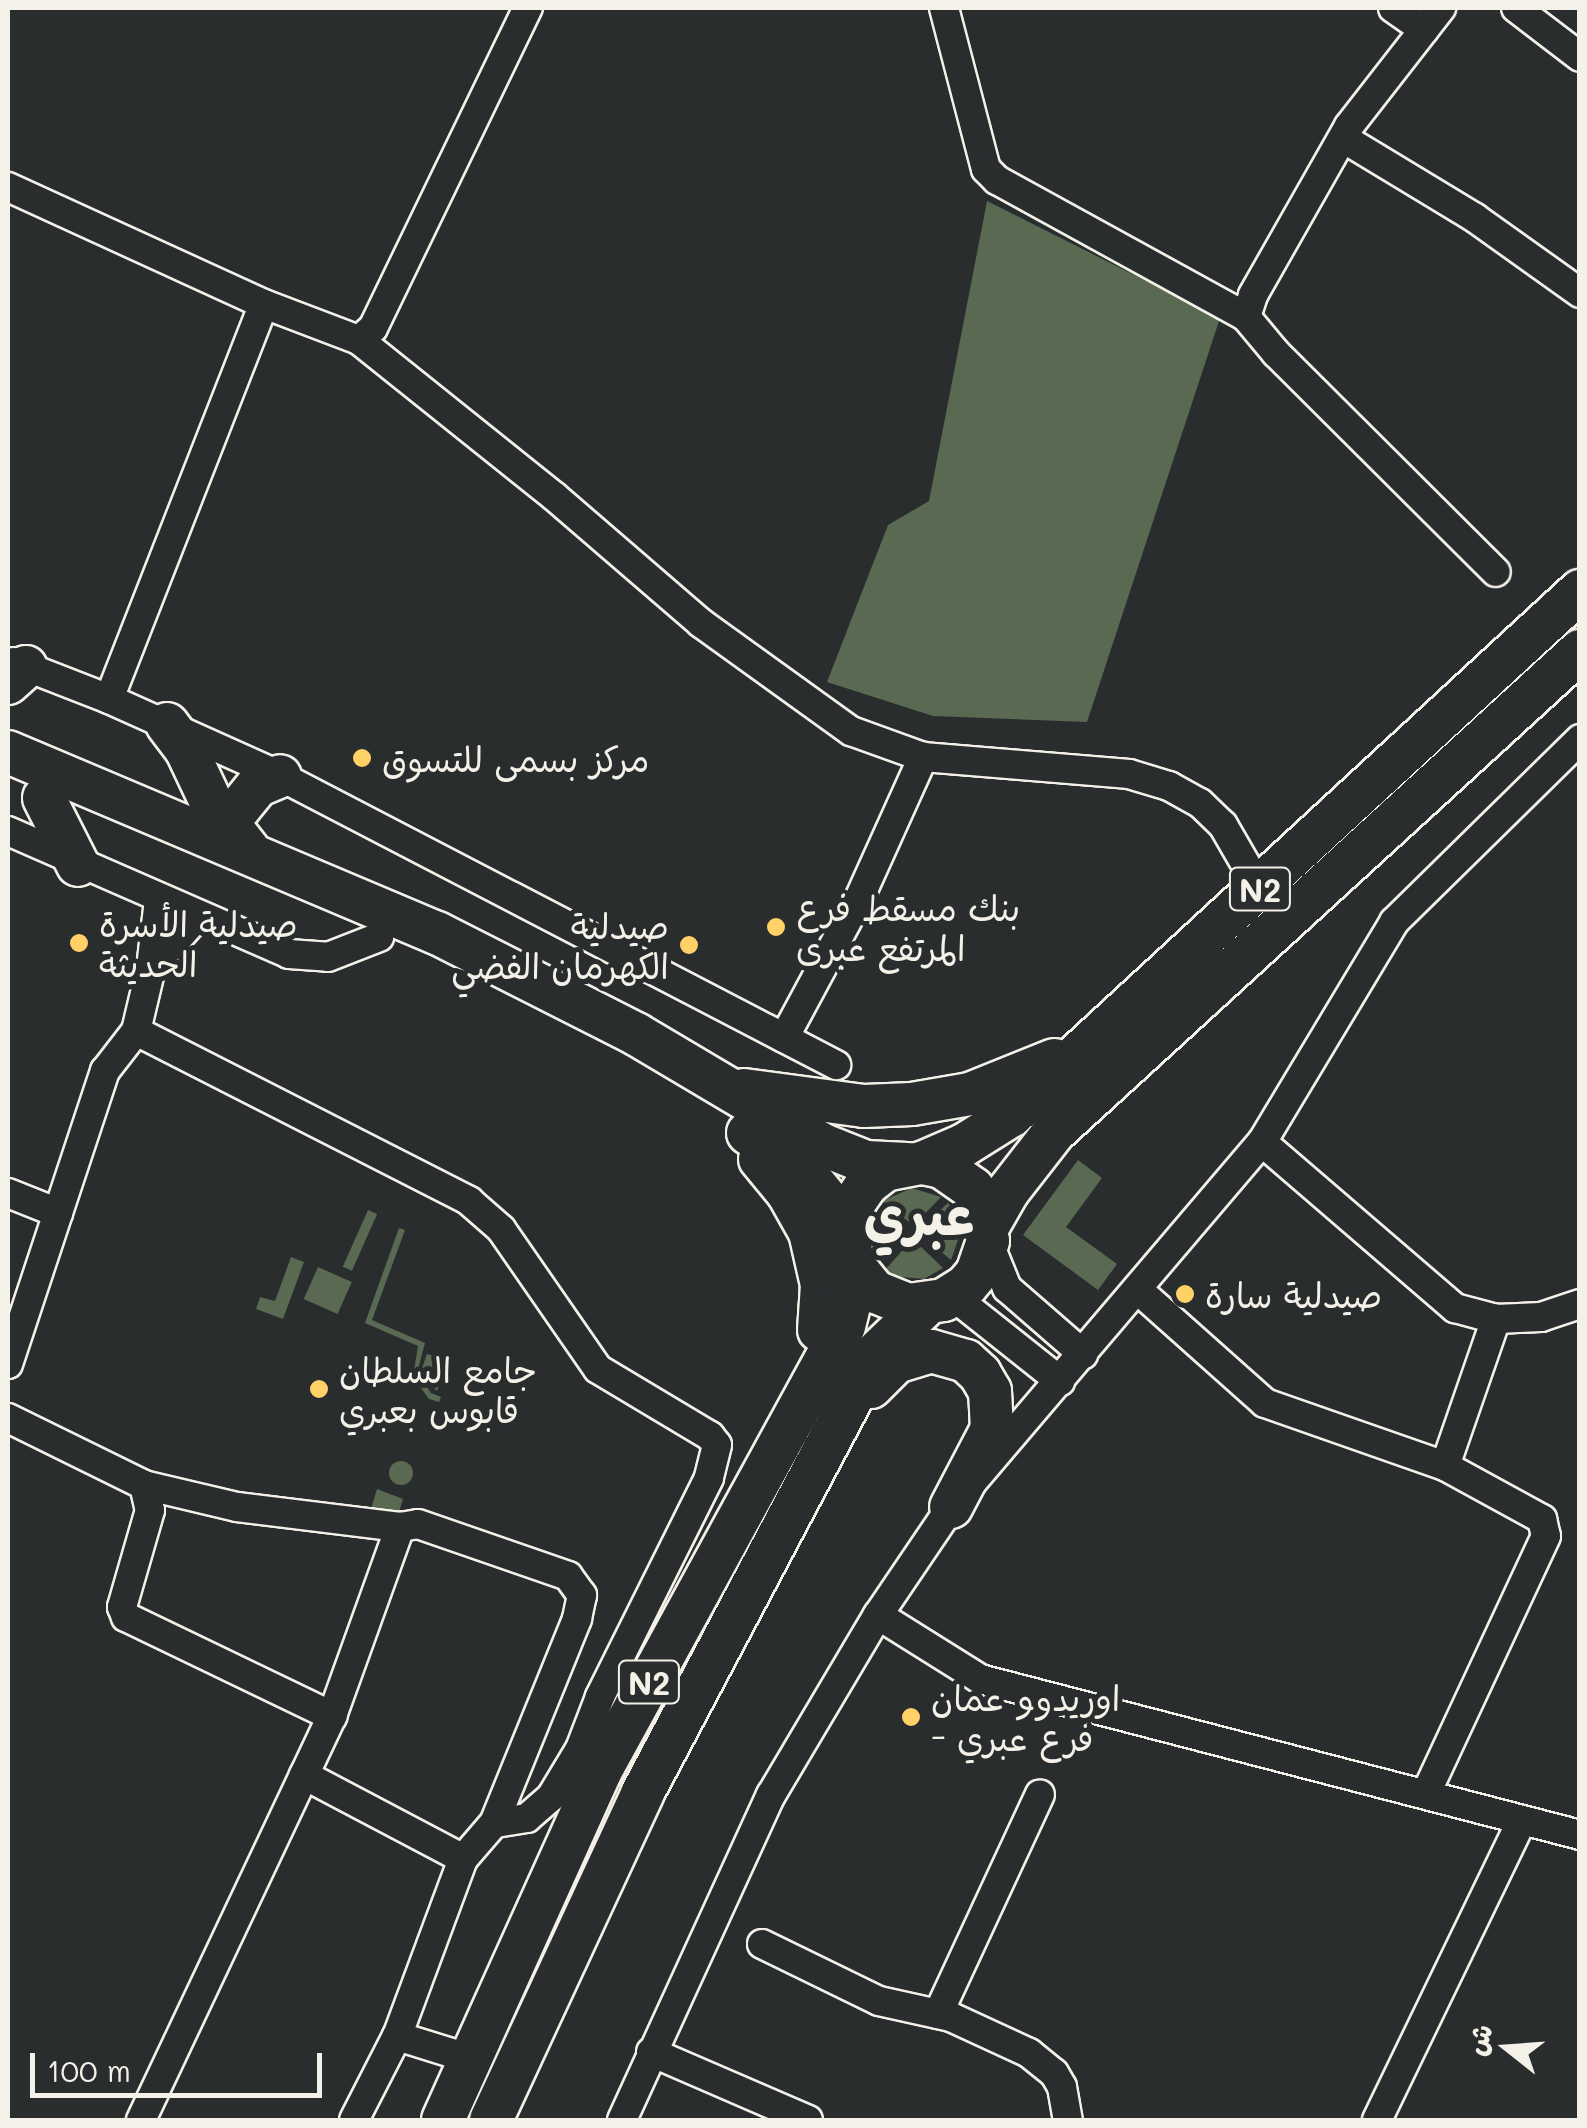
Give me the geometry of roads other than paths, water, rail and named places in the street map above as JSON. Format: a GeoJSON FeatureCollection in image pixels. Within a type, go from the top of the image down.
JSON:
{"type":"FeatureCollection","features":[{"type":"Feature","properties":{"kind":"highway","name":"N2"},"geometry":{"type":"LineString","coordinates":[[442,2120],[600,1772],[844,1326],[852,1295],[847,1236],[854,1202],[867,1184],[885,1170],[964,1145],[1012,1115],[1580,590]]}},
{"type":"Feature","properties":{"kind":"highway","name":"N2"},"geometry":{"type":"LineString","coordinates":[[491,2120],[642,1794],[874,1355],[977,1273],[988,1234],[1008,1191],[1054,1132],[1580,651]]}},
{"type":"Feature","properties":{"kind":"highway"},"geometry":{"type":"LineString","coordinates":[[166,724],[240,838]]}},
{"type":"Feature","properties":{"kind":"highway"},"geometry":{"type":"LineString","coordinates":[[8,752],[240,838],[636,1034],[803,1170],[847,1236],[862,1280],[891,1301],[940,1301]]}},
{"type":"Feature","properties":{"kind":"highway"},"geometry":{"type":"LineString","coordinates":[[240,838],[257,786],[280,776]]}},
{"type":"Feature","properties":{"kind":"highway"},"geometry":{"type":"LineString","coordinates":[[26,790],[378,937],[717,1099],[840,1152],[866,1162],[942,1167],[973,1190],[988,1234]]}},
{"type":"Feature","properties":{"kind":"highway"},"geometry":{"type":"LineString","coordinates":[[26,790],[78,865]]}},
{"type":"Feature","properties":{"kind":"highway"},"geometry":{"type":"LineString","coordinates":[[717,1099],[864,1106],[970,1094],[1043,1067],[1132,1004]]}},
{"type":"Feature","properties":{"kind":"highway"},"geometry":{"type":"LineString","coordinates":[[717,1099],[788,1193],[810,1232],[818,1259],[823,1308],[814,1356],[772,1459]]}},
{"type":"Feature","properties":{"kind":"highway"},"geometry":{"type":"LineString","coordinates":[[834,1429],[896,1362],[931,1351],[966,1361],[990,1391],[992,1429],[951,1507]]}},
{"type":"Feature","properties":{"kind":"street"},"geometry":{"type":"LineString","coordinates":[[359,340],[373,328],[528,8]]}},
{"type":"Feature","properties":{"kind":"street"},"geometry":{"type":"LineString","coordinates":[[944,8],[986,169],[997,180],[1246,317],[1276,353],[1496,572]]}},
{"type":"Feature","properties":{"kind":"street"},"geometry":{"type":"LineString","coordinates":[[1246,317],[1253,294],[1343,138],[1433,18],[1393,8]]}},
{"type":"Feature","properties":{"kind":"street"},"geometry":{"type":"LineString","coordinates":[[1516,8],[1580,58]]}},
{"type":"Feature","properties":{"kind":"street"},"geometry":{"type":"LineString","coordinates":[[1343,138],[1475,218],[1580,292]]}},
{"type":"Feature","properties":{"kind":"street"},"geometry":{"type":"LineString","coordinates":[[8,187],[264,304],[359,340],[743,656],[851,731],[923,756],[1128,774],[1170,786],[1200,803],[1223,825],[1260,889]]}},
{"type":"Feature","properties":{"kind":"street"},"geometry":{"type":"LineString","coordinates":[[110,699],[264,304]]}},
{"type":"Feature","properties":{"kind":"street"},"geometry":{"type":"LineString","coordinates":[[13,670],[110,699],[280,776],[836,1066]]}},
{"type":"Feature","properties":{"kind":"street"},"geometry":{"type":"LineString","coordinates":[[622,2120],[771,1795],[878,1615],[951,1507],[1262,1142],[1394,922],[1580,739]]}},
{"type":"Feature","properties":{"kind":"street"},"geometry":{"type":"LineString","coordinates":[[784,1038],[859,899],[923,756]]}},
{"type":"Feature","properties":{"kind":"street"},"geometry":{"type":"LineString","coordinates":[[8,831],[197,917],[307,958],[340,954],[378,937]]}},
{"type":"Feature","properties":{"kind":"street"},"geometry":{"type":"LineString","coordinates":[[8,1364],[106,1071],[136,1032],[151,968],[159,900]]}},
{"type":"Feature","properties":{"kind":"street"},"geometry":{"type":"LineString","coordinates":[[151,968],[197,917]]}},
{"type":"Feature","properties":{"kind":"street"},"geometry":{"type":"LineString","coordinates":[[136,1032],[469,1200],[501,1230],[598,1369],[710,1436],[717,1446],[709,1478],[600,1697],[580,1749],[551,1797],[527,1818],[494,1823]]}},
{"type":"Feature","properties":{"kind":"street"},"geometry":{"type":"LineString","coordinates":[[1262,1142],[1455,1308],[1496,1319],[1541,1317],[1580,1304]]}},
{"type":"Feature","properties":{"kind":"street"},"geometry":{"type":"LineString","coordinates":[[8,1192],[58,1213]]}},
{"type":"Feature","properties":{"kind":"street"},"geometry":{"type":"LineString","coordinates":[[988,1234],[1008,1288],[1082,1354]]}},
{"type":"Feature","properties":{"kind":"street"},"geometry":{"type":"LineString","coordinates":[[1138,1289],[1265,1403],[1445,1466],[1542,1519],[1546,1536],[1426,1794]]}},
{"type":"Feature","properties":{"kind":"street"},"geometry":{"type":"LineString","coordinates":[[940,1301],[1060,1381]]}},
{"type":"Feature","properties":{"kind":"street"},"geometry":{"type":"LineString","coordinates":[[1445,1466],[1496,1319]]}},
{"type":"Feature","properties":{"kind":"street"},"geometry":{"type":"LineString","coordinates":[[8,1418],[144,1485],[236,1507],[400,1527],[418,1524],[568,1576],[582,1595],[573,1629],[494,1823],[463,1859],[397,2036],[354,2120]]}},
{"type":"Feature","properties":{"kind":"street"},"geometry":{"type":"LineString","coordinates":[[144,1485],[150,1510],[122,1607],[126,1617],[332,1716]]}},
{"type":"Feature","properties":{"kind":"street"},"geometry":{"type":"LineString","coordinates":[[141,2120],[332,1716],[400,1527]]}},
{"type":"Feature","properties":{"kind":"street"},"geometry":{"type":"LineString","coordinates":[[878,1615],[980,1679],[1580,1834]]}},
{"type":"Feature","properties":{"kind":"street"},"geometry":{"type":"LineString","coordinates":[[304,1774],[463,1859]]}},
{"type":"Feature","properties":{"kind":"street"},"geometry":{"type":"LineString","coordinates":[[938,2014],[1040,1794]]}},
{"type":"Feature","properties":{"kind":"street"},"geometry":{"type":"LineString","coordinates":[[1377,2120],[1522,1820]]}},
{"type":"Feature","properties":{"kind":"street"},"geometry":{"type":"LineString","coordinates":[[762,1944],[879,2000],[938,2014],[1043,2062],[1062,2087],[1068,2120]]}},
{"type":"Feature","properties":{"kind":"street"},"geometry":{"type":"LineString","coordinates":[[397,2036],[470,2059]]}},
{"type":"Feature","properties":{"kind":"street"},"geometry":{"type":"LineString","coordinates":[[652,2052],[808,2120]]}},
{"type":"Feature","properties":{"kind":"place","name":"مركز بسمى للتسوق"},"geometry":{"type":"Point","coordinates":[362,758]}},
{"type":"Feature","properties":{"kind":"place","name":"بنك مسقط فرع المرتفع عبرى"},"geometry":{"type":"Point","coordinates":[776,927]}},
{"type":"Feature","properties":{"kind":"place","name":"صيدلية الأسرة الحديثة"},"geometry":{"type":"Point","coordinates":[79,943]}},
{"type":"Feature","properties":{"kind":"place","name":"صيدلية الكهرمان الفضي"},"geometry":{"type":"Point","coordinates":[689,945]}},
{"type":"Feature","properties":{"kind":"place","name":"صيدلية سارة"},"geometry":{"type":"Point","coordinates":[1185,1294]}},
{"type":"Feature","properties":{"kind":"place","name":"جامع السلطان قابوس بعبري"},"geometry":{"type":"Point","coordinates":[319,1389]}},
{"type":"Feature","properties":{"kind":"place","name":"اوريدوو عمان - فرع عبري"},"geometry":{"type":"Point","coordinates":[911,1717]}},
{"type":"Feature","properties":{"kind":"district","name":"عبري"},"geometry":{"type":"Point","coordinates":[919,1214]}}]}
